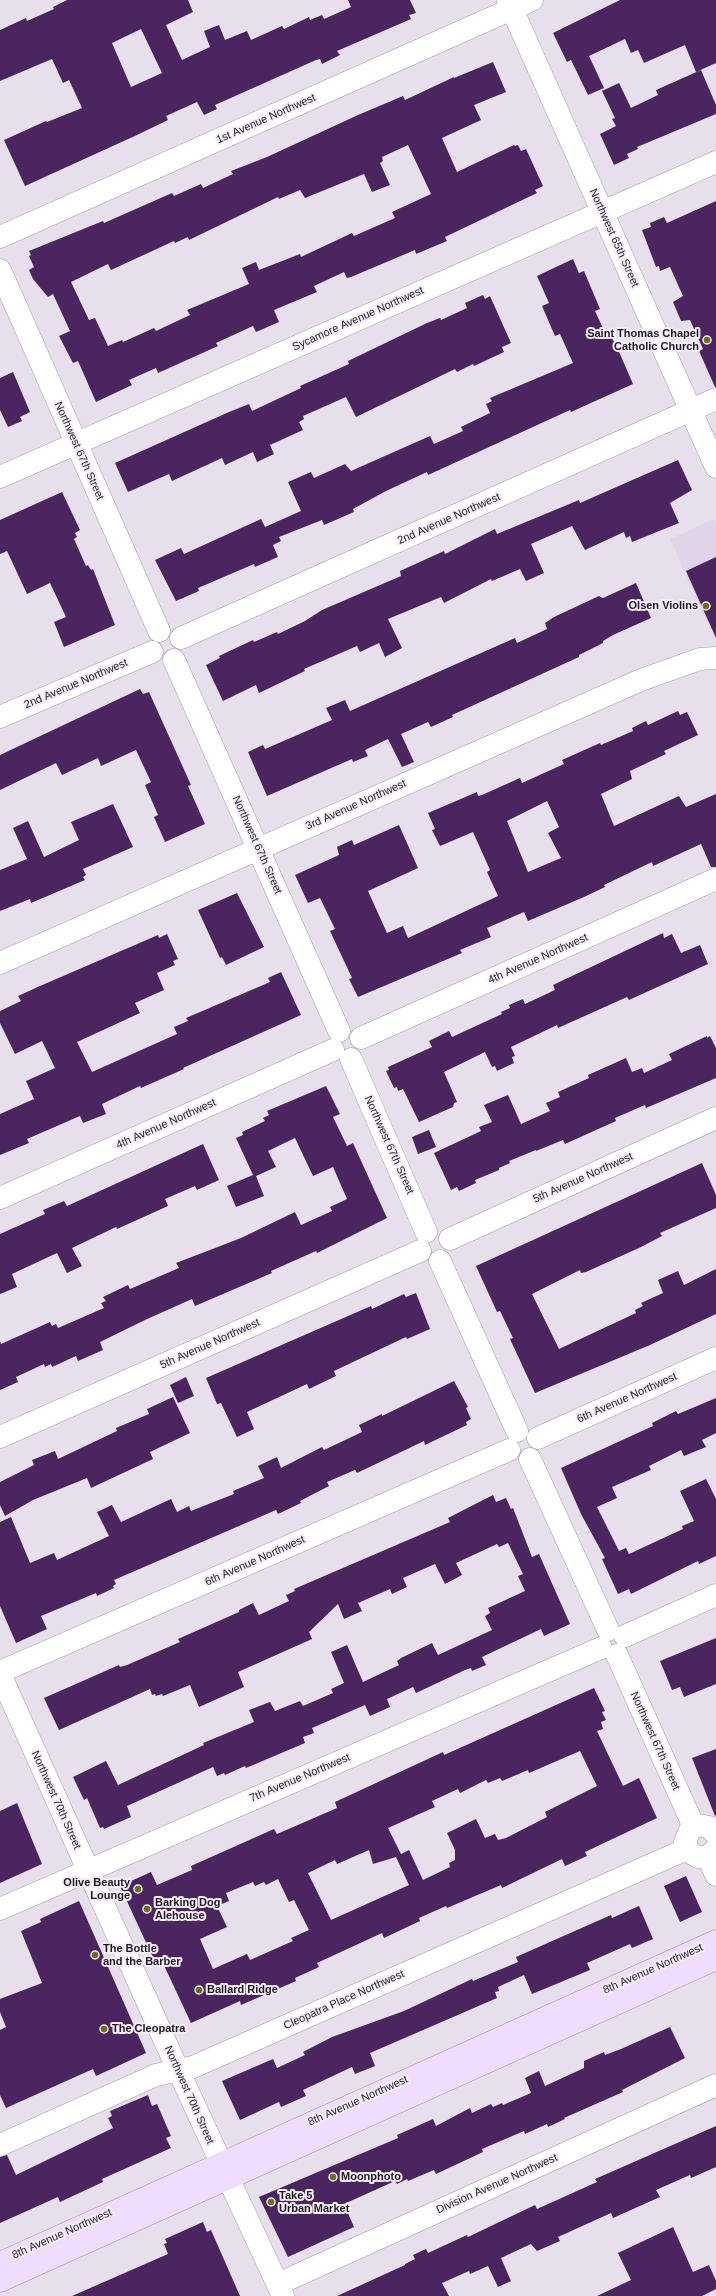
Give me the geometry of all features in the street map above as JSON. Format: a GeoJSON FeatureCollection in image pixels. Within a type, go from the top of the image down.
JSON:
{"type":"FeatureCollection","features":[{"type":"Feature","properties":{"kind":"main road","name":"8th Avenue Northwest"},"geometry":{"type":"LineString","coordinates":[[0,2281],[224,2171],[716,1940]]}},
{"type":"Feature","properties":{"kind":"main road","name":"8th Avenue Northwest"},"geometry":{"type":"LineString","coordinates":[[0,2262],[224,2171],[716,1959]]}},
{"type":"Feature","properties":{"kind":"street","name":"1st Avenue Northwest"},"geometry":{"type":"LineString","coordinates":[[0,237],[510,5],[532,0]]}},
{"type":"Feature","properties":{"kind":"street","name":"Northwest 65th Street"},"geometry":{"type":"LineString","coordinates":[[510,5],[716,467]]}},
{"type":"Feature","properties":{"kind":"street","name":"Sycamore Avenue Northwest"},"geometry":{"type":"LineString","coordinates":[[0,477],[716,162]]}},
{"type":"Feature","properties":{"kind":"street","name":"Northwest 67th Street"},"geometry":{"type":"LineString","coordinates":[[0,270],[160,631]]}},
{"type":"Feature","properties":{"kind":"street","name":"2nd Avenue Northwest"},"geometry":{"type":"LineString","coordinates":[[181,638],[716,399]]}},
{"type":"Feature","properties":{"kind":"street"},"geometry":{"type":"LineString","coordinates":[[168,629],[173,630],[181,638],[181,652],[174,660],[169,662],[159,660],[152,652],[150,641],[160,631],[168,629]]}},
{"type":"Feature","properties":{"kind":"street","name":"2nd Avenue Northwest"},"geometry":{"type":"LineString","coordinates":[[0,717],[152,652]]}},
{"type":"Feature","properties":{"kind":"street","name":"3rd Avenue Northwest"},"geometry":{"type":"LineString","coordinates":[[0,963],[641,680],[711,656]]}},
{"type":"Feature","properties":{"kind":"street","name":"Northwest 67th Street"},"geometry":{"type":"LineString","coordinates":[[174,660],[258,848],[423,1242]]}},
{"type":"Feature","properties":{"kind":"street","name":"4th Avenue Northwest"},"geometry":{"type":"LineString","coordinates":[[0,1198],[341,1046],[360,1052],[361,1038],[716,879]]}},
{"type":"Feature","properties":{"kind":"street","name":"5th Avenue Northwest"},"geometry":{"type":"LineString","coordinates":[[450,1239],[716,1118]]}},
{"type":"Feature","properties":{"kind":"street"},"geometry":{"type":"LineString","coordinates":[[435,1229],[440,1230],[450,1239],[449,1252],[440,1260],[430,1260],[423,1242],[435,1229]]}},
{"type":"Feature","properties":{"kind":"street","name":"5th Avenue Northwest"},"geometry":{"type":"LineString","coordinates":[[0,1437],[423,1242]]}},
{"type":"Feature","properties":{"kind":"street"},"geometry":{"type":"LineString","coordinates":[[440,1260],[513,1440],[516,1458],[530,1460],[538,1453],[540,1447],[538,1438],[530,1430],[513,1440]]}},
{"type":"Feature","properties":{"kind":"street","name":"6th Avenue Northwest"},"geometry":{"type":"LineString","coordinates":[[538,1438],[716,1358]]}},
{"type":"Feature","properties":{"kind":"street","name":"6th Avenue Northwest"},"geometry":{"type":"LineString","coordinates":[[0,1673],[513,1440]]}},
{"type":"Feature","properties":{"kind":"street","name":"Northwest 67th Street"},"geometry":{"type":"LineString","coordinates":[[530,1460],[613,1642],[694,1827]]}},
{"type":"Feature","properties":{"kind":"street","name":"7th Avenue Northwest"},"geometry":{"type":"LineString","coordinates":[[0,1909],[613,1642],[716,1595]]}},
{"type":"Feature","properties":{"kind":"street","name":"Northwest 70th Street"},"geometry":{"type":"LineString","coordinates":[[0,1673],[178,2070],[280,2290]]}},
{"type":"Feature","properties":{"kind":"street"},"geometry":{"type":"LineString","coordinates":[[713,1860],[694,1856],[687,1849],[686,1836],[694,1827],[704,1825],[716,1834]]}},
{"type":"Feature","properties":{"kind":"street","name":"Cleopatra Place Northwest"},"geometry":{"type":"LineString","coordinates":[[0,2145],[156,2075],[200,2064],[687,1849]]}},
{"type":"Feature","properties":{"kind":"street","name":"Division Avenue Northwest"},"geometry":{"type":"LineString","coordinates":[[280,2290],[716,2085]]}},
{"type":"Feature","properties":{"kind":"shaded area"},"geometry":{"type":"Polygon","coordinates":[[[713,519],[716,525],[716,618],[707,622],[670,539],[713,519]]]}},
{"type":"Feature","properties":{"kind":"building"},"geometry":{"type":"Polygon","coordinates":[[[67,0],[188,0],[193,12],[166,25],[182,60],[210,47],[204,31],[219,25],[225,40],[247,31],[251,40],[282,26],[284,29],[309,17],[310,20],[322,15],[324,19],[351,7],[348,0],[410,0],[416,13],[409,15],[411,19],[337,51],[340,55],[322,64],[320,59],[316,60],[215,105],[217,109],[204,115],[197,102],[166,116],[168,120],[25,186],[4,140],[46,121],[47,122],[82,108],[69,80],[63,83],[52,59],[0,81],[0,30],[26,18],[27,21],[54,9],[53,7],[67,0]],[[141,29],[112,43],[131,87],[162,73],[141,29]]]}},
{"type":"Feature","properties":{"kind":"building"},"geometry":{"type":"Polygon","coordinates":[[[620,0],[716,0],[716,63],[696,72],[685,45],[644,63],[638,50],[631,53],[625,39],[589,56],[604,88],[588,95],[571,60],[567,62],[553,33],[620,0]]]}},
{"type":"Feature","properties":{"kind":"building"},"geometry":{"type":"Polygon","coordinates":[[[493,62],[506,92],[474,105],[481,120],[442,138],[457,172],[514,145],[518,145],[521,151],[526,149],[543,186],[535,190],[537,193],[445,237],[447,241],[416,254],[415,250],[347,278],[344,272],[314,286],[317,292],[274,310],[279,322],[256,332],[253,326],[216,343],[218,346],[158,373],[156,368],[129,380],[132,385],[96,402],[78,361],[73,363],[59,336],[70,331],[53,294],[48,297],[33,279],[29,270],[34,267],[29,256],[31,255],[29,251],[103,221],[104,223],[172,193],[174,196],[201,184],[203,188],[233,174],[231,171],[267,157],[358,115],[403,96],[405,100],[493,62]],[[408,145],[382,157],[383,161],[380,163],[390,185],[372,192],[364,174],[305,198],[300,190],[279,199],[278,197],[189,240],[188,237],[175,243],[174,241],[111,270],[108,264],[71,282],[89,320],[95,318],[108,346],[122,340],[123,342],[154,328],[156,331],[190,315],[187,310],[249,284],[242,268],[256,262],[259,270],[300,254],[301,257],[352,233],[354,236],[395,218],[392,212],[431,194],[408,145]]]}},
{"type":"Feature","properties":{"kind":"building"},"geometry":{"type":"Polygon","coordinates":[[[701,70],[716,105],[716,114],[637,147],[638,149],[627,154],[629,158],[614,165],[600,134],[616,126],[612,119],[615,118],[602,91],[619,83],[631,108],[658,95],[656,90],[701,70]]]}},
{"type":"Feature","properties":{"kind":"building"},"geometry":{"type":"Polygon","coordinates":[[[716,201],[715,387],[699,351],[703,349],[690,320],[681,321],[673,302],[683,296],[670,267],[660,271],[659,266],[656,267],[642,230],[651,227],[650,223],[664,217],[667,223],[716,201]]]}},
{"type":"Feature","properties":{"kind":"building"},"geometry":{"type":"Polygon","coordinates":[[[573,259],[579,273],[584,271],[600,309],[595,311],[607,337],[612,338],[633,384],[571,412],[570,410],[428,475],[427,472],[386,491],[353,509],[354,512],[324,525],[322,520],[279,537],[281,541],[273,545],[278,557],[255,567],[254,564],[198,588],[199,591],[176,601],[155,560],[181,548],[184,554],[261,519],[265,527],[301,511],[288,482],[311,472],[314,478],[345,464],[351,471],[430,436],[434,444],[463,431],[461,427],[490,413],[486,404],[492,401],[490,398],[573,363],[560,334],[555,336],[542,306],[549,303],[537,276],[573,259]]]}},
{"type":"Feature","properties":{"kind":"building"},"geometry":{"type":"Polygon","coordinates":[[[483,295],[485,299],[490,296],[511,343],[502,347],[504,352],[457,372],[455,369],[356,417],[346,397],[303,416],[304,419],[299,422],[303,430],[270,445],[274,454],[257,462],[253,452],[225,465],[222,458],[172,481],[169,474],[128,492],[115,463],[249,404],[252,411],[301,388],[300,386],[349,364],[348,361],[427,323],[440,318],[441,320],[467,308],[465,303],[483,295]]]}},
{"type":"Feature","properties":{"kind":"building"},"geometry":{"type":"Polygon","coordinates":[[[13,372],[30,412],[20,417],[22,421],[8,427],[0,410],[0,378],[13,372]]]}},
{"type":"Feature","properties":{"kind":"building"},"geometry":{"type":"Polygon","coordinates":[[[678,460],[692,490],[670,503],[679,523],[632,542],[630,536],[626,538],[624,532],[585,550],[572,526],[531,544],[544,573],[526,581],[520,569],[492,581],[491,579],[444,603],[441,597],[388,619],[402,648],[385,657],[379,643],[360,652],[357,646],[304,669],[305,671],[259,693],[256,685],[223,701],[206,665],[220,658],[219,656],[253,640],[254,642],[277,632],[278,634],[305,621],[322,610],[401,576],[400,571],[444,551],[445,554],[495,529],[497,534],[579,500],[580,503],[678,460]]]}},
{"type":"Feature","properties":{"kind":"building"},"geometry":{"type":"Polygon","coordinates":[[[62,492],[80,530],[75,533],[77,537],[74,539],[86,566],[88,565],[91,570],[93,569],[115,625],[64,647],[54,622],[66,617],[50,583],[27,594],[7,551],[0,554],[0,520],[62,492]]]}},
{"type":"Feature","properties":{"kind":"building"},"geometry":{"type":"Polygon","coordinates":[[[716,557],[716,638],[686,571],[716,557]]]}},
{"type":"Feature","properties":{"kind":"building"},"geometry":{"type":"Polygon","coordinates":[[[636,583],[651,618],[613,635],[603,641],[603,643],[579,655],[579,657],[452,715],[453,717],[431,727],[428,722],[401,734],[414,762],[402,767],[388,739],[365,750],[368,756],[353,762],[352,759],[267,796],[248,752],[263,745],[265,749],[332,720],[326,708],[345,700],[350,711],[515,638],[517,643],[547,629],[545,623],[554,617],[599,596],[603,598],[636,583]]]}},
{"type":"Feature","properties":{"kind":"building"},"geometry":{"type":"Polygon","coordinates":[[[140,689],[143,694],[149,692],[191,785],[188,786],[205,824],[165,842],[154,817],[158,815],[145,785],[151,782],[136,750],[101,766],[98,758],[62,775],[56,763],[0,790],[0,755],[140,689]]]}},
{"type":"Feature","properties":{"kind":"building"},"geometry":{"type":"Polygon","coordinates":[[[678,711],[680,715],[687,712],[698,735],[664,751],[666,754],[630,771],[632,779],[601,794],[614,826],[679,796],[686,807],[716,794],[716,867],[711,867],[701,844],[653,866],[652,862],[604,885],[605,887],[584,897],[528,921],[524,912],[487,928],[491,937],[460,950],[462,953],[358,997],[349,979],[352,978],[330,931],[335,929],[320,898],[308,903],[295,875],[339,855],[337,847],[352,840],[354,845],[399,825],[418,868],[368,891],[387,933],[403,926],[408,938],[498,896],[487,872],[490,870],[473,832],[440,846],[432,830],[435,829],[428,813],[477,792],[478,796],[482,795],[520,778],[522,783],[564,764],[562,760],[600,743],[601,745],[633,731],[632,728],[646,721],[648,725],[678,711]],[[547,801],[507,821],[528,872],[561,858],[548,833],[559,827],[547,801]]]}},
{"type":"Feature","properties":{"kind":"building"},"geometry":{"type":"Polygon","coordinates":[[[113,804],[133,847],[83,869],[86,875],[83,877],[85,880],[31,903],[30,899],[0,911],[0,870],[27,859],[13,828],[28,821],[44,857],[79,840],[71,822],[113,804]]]}},
{"type":"Feature","properties":{"kind":"building"},"geometry":{"type":"Polygon","coordinates":[[[237,893],[264,947],[226,965],[222,957],[220,958],[198,910],[237,893]]]}},
{"type":"Feature","properties":{"kind":"building"},"geometry":{"type":"Polygon","coordinates":[[[663,933],[664,938],[672,934],[681,953],[700,945],[708,964],[629,1000],[627,997],[558,1028],[557,1025],[511,1047],[515,1056],[512,1057],[514,1063],[497,1071],[495,1066],[492,1067],[485,1052],[444,1072],[457,1102],[454,1103],[453,1107],[419,1122],[403,1089],[398,1091],[397,1087],[394,1088],[386,1071],[389,1070],[388,1067],[432,1047],[429,1041],[449,1031],[452,1037],[502,1014],[501,1012],[510,1008],[509,1005],[523,999],[525,1004],[555,990],[553,985],[663,933]]]}},
{"type":"Feature","properties":{"kind":"building"},"geometry":{"type":"Polygon","coordinates":[[[167,934],[178,959],[173,961],[175,965],[157,973],[164,990],[135,1003],[140,1013],[77,1042],[92,1072],[177,1034],[174,1027],[188,1021],[186,1018],[270,982],[268,978],[281,972],[301,1015],[183,1068],[184,1069],[141,1088],[140,1086],[102,1104],[106,1114],[83,1123],[80,1116],[27,1139],[29,1143],[0,1155],[0,1114],[34,1099],[26,1081],[55,1068],[42,1041],[15,1054],[0,1023],[0,1011],[21,1001],[18,996],[158,935],[159,938],[167,934]]]}},
{"type":"Feature","properties":{"kind":"building"},"geometry":{"type":"Polygon","coordinates":[[[707,1036],[707,1038],[710,1036],[716,1048],[716,1078],[646,1108],[645,1105],[615,1118],[616,1121],[565,1144],[563,1140],[509,1161],[510,1163],[499,1168],[499,1170],[475,1180],[476,1183],[459,1191],[457,1187],[451,1190],[434,1153],[481,1131],[479,1127],[492,1122],[484,1105],[508,1095],[521,1124],[550,1111],[546,1103],[560,1097],[558,1092],[589,1078],[588,1075],[626,1058],[632,1072],[642,1068],[644,1073],[672,1060],[669,1054],[707,1036]]]}},
{"type":"Feature","properties":{"kind":"building"},"geometry":{"type":"Polygon","coordinates":[[[326,1086],[340,1114],[333,1117],[347,1146],[353,1143],[387,1218],[317,1253],[316,1251],[271,1271],[272,1273],[195,1306],[192,1299],[145,1320],[100,1342],[103,1350],[78,1361],[76,1356],[52,1367],[51,1364],[45,1367],[44,1364],[16,1377],[18,1382],[0,1390],[0,1341],[1,1344],[50,1322],[52,1326],[56,1324],[58,1328],[104,1308],[101,1303],[106,1301],[103,1297],[128,1285],[130,1289],[179,1268],[176,1263],[241,1238],[295,1212],[301,1225],[332,1211],[330,1207],[347,1199],[333,1167],[313,1176],[295,1138],[268,1151],[276,1167],[256,1176],[264,1196],[236,1207],[227,1186],[253,1175],[236,1138],[243,1135],[242,1132],[265,1121],[263,1118],[269,1115],[267,1111],[326,1086]]]}},
{"type":"Feature","properties":{"kind":"building"},"geometry":{"type":"Polygon","coordinates":[[[429,1130],[436,1147],[418,1154],[412,1137],[429,1130]]]}},
{"type":"Feature","properties":{"kind":"building"},"geometry":{"type":"Polygon","coordinates":[[[203,1144],[219,1180],[197,1190],[195,1186],[165,1199],[168,1206],[117,1229],[116,1227],[72,1248],[82,1266],[67,1273],[57,1253],[12,1274],[17,1287],[0,1294],[0,1234],[45,1214],[43,1210],[64,1201],[67,1206],[203,1144]]]}},
{"type":"Feature","properties":{"kind":"building"},"geometry":{"type":"Polygon","coordinates":[[[702,1163],[716,1195],[716,1208],[660,1233],[662,1236],[641,1247],[586,1272],[581,1273],[580,1270],[532,1294],[559,1349],[636,1313],[635,1310],[643,1306],[641,1303],[663,1293],[658,1280],[678,1271],[684,1285],[716,1269],[716,1314],[650,1345],[535,1393],[510,1339],[513,1338],[500,1311],[497,1312],[476,1266],[702,1163]]]}},
{"type":"Feature","properties":{"kind":"building"},"geometry":{"type":"Polygon","coordinates":[[[416,1293],[430,1329],[407,1339],[406,1337],[334,1371],[336,1376],[309,1389],[307,1384],[247,1412],[254,1429],[237,1437],[221,1403],[217,1404],[206,1378],[371,1306],[372,1309],[404,1294],[406,1297],[416,1293]]]}},
{"type":"Feature","properties":{"kind":"building"},"geometry":{"type":"Polygon","coordinates":[[[186,1377],[194,1396],[178,1403],[170,1385],[186,1377]]]}},
{"type":"Feature","properties":{"kind":"building"},"geometry":{"type":"Polygon","coordinates":[[[454,1381],[468,1407],[466,1408],[471,1419],[466,1422],[467,1425],[425,1445],[424,1441],[357,1473],[355,1470],[327,1482],[329,1486],[300,1501],[301,1503],[278,1514],[276,1510],[114,1580],[116,1584],[113,1586],[114,1588],[97,1596],[96,1593],[41,1616],[47,1629],[16,1643],[0,1606],[0,1522],[11,1517],[30,1563],[54,1553],[57,1560],[109,1536],[97,1512],[112,1505],[121,1522],[171,1499],[177,1512],[189,1506],[191,1511],[234,1494],[233,1491],[264,1478],[258,1466],[277,1457],[281,1468],[322,1447],[324,1450],[362,1432],[359,1425],[382,1414],[382,1416],[454,1381]]]}},
{"type":"Feature","properties":{"kind":"building"},"geometry":{"type":"Polygon","coordinates":[[[173,1397],[190,1433],[150,1452],[153,1459],[91,1488],[87,1478],[33,1500],[5,1516],[0,1505],[0,1482],[34,1465],[32,1460],[55,1451],[58,1459],[117,1431],[116,1428],[149,1414],[147,1409],[173,1397]]]}},
{"type":"Feature","properties":{"kind":"building"},"geometry":{"type":"Polygon","coordinates":[[[716,1398],[716,1433],[702,1440],[706,1447],[684,1456],[681,1450],[649,1466],[651,1470],[612,1487],[617,1498],[597,1507],[619,1551],[626,1548],[629,1554],[683,1529],[682,1526],[694,1521],[680,1491],[706,1479],[716,1499],[716,1556],[699,1564],[698,1561],[631,1594],[629,1589],[618,1594],[602,1559],[605,1558],[581,1514],[561,1468],[653,1426],[652,1423],[676,1411],[678,1414],[716,1398]]]}},
{"type":"Feature","properties":{"kind":"building"},"geometry":{"type":"Polygon","coordinates":[[[493,1495],[496,1502],[506,1498],[511,1509],[513,1508],[532,1557],[539,1554],[570,1624],[544,1636],[541,1629],[482,1657],[486,1665],[472,1671],[471,1668],[465,1670],[416,1693],[413,1687],[387,1699],[390,1707],[370,1716],[365,1705],[312,1728],[314,1733],[303,1737],[305,1743],[246,1768],[245,1766],[225,1775],[224,1773],[217,1776],[213,1767],[127,1806],[131,1817],[104,1829],[103,1827],[100,1828],[87,1798],[84,1800],[73,1777],[106,1761],[118,1785],[204,1745],[203,1743],[254,1722],[249,1710],[270,1702],[275,1711],[300,1701],[303,1706],[333,1693],[331,1689],[344,1683],[331,1652],[347,1645],[363,1682],[399,1665],[397,1661],[401,1658],[432,1643],[438,1655],[492,1630],[485,1616],[490,1613],[488,1608],[525,1591],[518,1576],[523,1574],[508,1543],[499,1547],[497,1544],[456,1563],[462,1575],[445,1584],[435,1564],[403,1578],[407,1587],[392,1594],[390,1589],[358,1603],[362,1611],[344,1619],[338,1604],[309,1632],[312,1639],[238,1672],[244,1687],[199,1707],[190,1685],[163,1696],[162,1694],[156,1696],[155,1694],[152,1695],[150,1689],[59,1730],[44,1698],[119,1665],[120,1667],[127,1665],[180,1642],[178,1639],[239,1612],[239,1610],[253,1603],[259,1615],[289,1601],[286,1595],[295,1591],[294,1589],[450,1522],[448,1518],[493,1495]]]}},
{"type":"Feature","properties":{"kind":"building"},"geometry":{"type":"Polygon","coordinates":[[[716,1638],[716,1684],[684,1697],[680,1687],[672,1690],[660,1661],[716,1638]]]}},
{"type":"Feature","properties":{"kind":"building"},"geometry":{"type":"Polygon","coordinates":[[[594,1688],[605,1711],[602,1712],[606,1720],[601,1722],[603,1729],[597,1731],[623,1786],[639,1778],[657,1818],[585,1852],[587,1856],[565,1866],[562,1859],[502,1888],[501,1885],[447,1908],[446,1906],[419,1918],[420,1921],[384,1938],[382,1933],[317,1963],[319,1967],[295,1978],[296,1981],[241,2005],[240,2001],[191,2023],[161,1959],[155,1962],[120,1886],[151,1872],[157,1885],[192,1870],[191,1866],[274,1829],[277,1834],[337,1808],[335,1802],[443,1752],[444,1755],[594,1688]],[[580,1751],[529,1773],[528,1770],[502,1781],[500,1778],[488,1783],[486,1780],[460,1793],[458,1789],[432,1801],[435,1807],[388,1828],[401,1854],[409,1850],[423,1880],[450,1867],[449,1863],[455,1860],[455,1850],[447,1833],[476,1819],[485,1838],[495,1834],[498,1840],[506,1838],[547,1817],[545,1812],[597,1786],[580,1751]],[[369,1850],[337,1864],[335,1860],[308,1873],[331,1920],[409,1885],[396,1857],[373,1864],[369,1850]],[[278,1879],[266,1885],[264,1882],[255,1886],[253,1882],[226,1893],[229,1901],[217,1906],[227,1927],[200,1939],[213,1969],[247,1954],[250,1960],[293,1941],[291,1938],[309,1930],[294,1900],[289,1902],[278,1879]]]}},
{"type":"Feature","properties":{"kind":"building"},"geometry":{"type":"Polygon","coordinates":[[[716,1749],[716,1815],[715,1816],[692,1758],[716,1749]]]}},
{"type":"Feature","properties":{"kind":"building"},"geometry":{"type":"Polygon","coordinates":[[[17,1803],[42,1864],[0,1883],[0,1811],[17,1803]]]}},
{"type":"Feature","properties":{"kind":"building"},"geometry":{"type":"Polygon","coordinates":[[[686,1876],[702,1912],[680,1922],[664,1886],[686,1876]]]}},
{"type":"Feature","properties":{"kind":"building"},"geometry":{"type":"Polygon","coordinates":[[[79,1901],[146,2053],[96,2076],[93,2069],[6,2108],[0,2095],[0,2030],[6,2027],[0,2012],[0,1999],[42,1983],[21,1931],[41,1922],[40,1919],[79,1901]]]}},
{"type":"Feature","properties":{"kind":"building"},"geometry":{"type":"Polygon","coordinates":[[[639,1906],[653,1939],[632,1948],[630,1944],[587,1963],[590,1970],[532,1994],[524,1975],[498,1987],[499,1991],[495,1992],[497,1998],[370,2053],[375,2066],[355,2074],[352,2067],[303,2090],[306,2096],[281,2107],[279,2102],[240,2120],[222,2081],[273,2059],[277,2068],[305,2055],[303,2052],[332,2037],[404,2011],[472,1979],[473,1981],[518,1962],[516,1957],[611,1915],[612,1918],[639,1906]]]}},
{"type":"Feature","properties":{"kind":"building"},"geometry":{"type":"Polygon","coordinates":[[[670,2027],[685,2058],[622,2090],[623,2092],[564,2118],[565,2119],[548,2127],[547,2124],[525,2134],[524,2131],[482,2149],[483,2152],[436,2174],[434,2170],[408,2181],[407,2179],[397,2184],[395,2181],[344,2204],[354,2227],[288,2257],[259,2197],[398,2138],[397,2135],[433,2119],[436,2126],[470,2108],[472,2113],[491,2104],[493,2107],[502,2103],[503,2105],[531,2093],[525,2078],[539,2071],[545,2086],[584,2068],[584,2061],[604,2052],[605,2055],[621,2049],[670,2027]]]}},
{"type":"Feature","properties":{"kind":"building"},"geometry":{"type":"Polygon","coordinates":[[[148,2095],[152,2106],[157,2104],[171,2136],[166,2138],[171,2148],[102,2179],[103,2182],[60,2202],[58,2197],[0,2223],[0,2157],[7,2155],[16,2175],[113,2128],[108,2118],[112,2116],[110,2111],[148,2095]]]}},
{"type":"Feature","properties":{"kind":"building"},"geometry":{"type":"Polygon","coordinates":[[[716,2126],[716,2167],[691,2178],[690,2175],[656,2190],[660,2197],[613,2218],[611,2213],[558,2237],[560,2241],[537,2251],[531,2244],[501,2258],[511,2281],[498,2287],[488,2266],[470,2274],[469,2271],[442,2283],[449,2296],[337,2296],[405,2265],[415,2259],[413,2255],[426,2249],[428,2253],[467,2235],[468,2237],[535,2205],[537,2209],[597,2182],[595,2179],[716,2126]]]}},
{"type":"Feature","properties":{"kind":"building"},"geometry":{"type":"Polygon","coordinates":[[[203,2222],[207,2232],[211,2230],[240,2296],[72,2296],[168,2254],[164,2244],[167,2243],[165,2239],[203,2222]]]}},
{"type":"Feature","properties":{"kind":"building"},"geometry":{"type":"Polygon","coordinates":[[[673,2227],[693,2272],[709,2265],[716,2281],[716,2289],[702,2296],[597,2296],[631,2280],[618,2253],[673,2227]]]}},
{"type":"Feature","properties":{"kind":"place","name":"Saint Thomas Chapel Catholic Church"},"geometry":{"type":"Point","coordinates":[707,340]}},
{"type":"Feature","properties":{"kind":"place","name":"Olsen Violins"},"geometry":{"type":"Point","coordinates":[706,606]}},
{"type":"Feature","properties":{"kind":"place","name":"Olive Beauty Lounge"},"geometry":{"type":"Point","coordinates":[138,1889]}},
{"type":"Feature","properties":{"kind":"place","name":"Barking Dog Alehouse"},"geometry":{"type":"Point","coordinates":[147,1909]}},
{"type":"Feature","properties":{"kind":"place","name":"The Bottle and the Barber"},"geometry":{"type":"Point","coordinates":[95,1955]}},
{"type":"Feature","properties":{"kind":"place","name":"Ballard Ridge"},"geometry":{"type":"Point","coordinates":[199,1990]}},
{"type":"Feature","properties":{"kind":"place","name":"The Cleopatra"},"geometry":{"type":"Point","coordinates":[104,2029]}},
{"type":"Feature","properties":{"kind":"place","name":"Moonphoto"},"geometry":{"type":"Point","coordinates":[333,2177]}},
{"type":"Feature","properties":{"kind":"place","name":"Take 5 Urban Market"},"geometry":{"type":"Point","coordinates":[271,2202]}}]}
